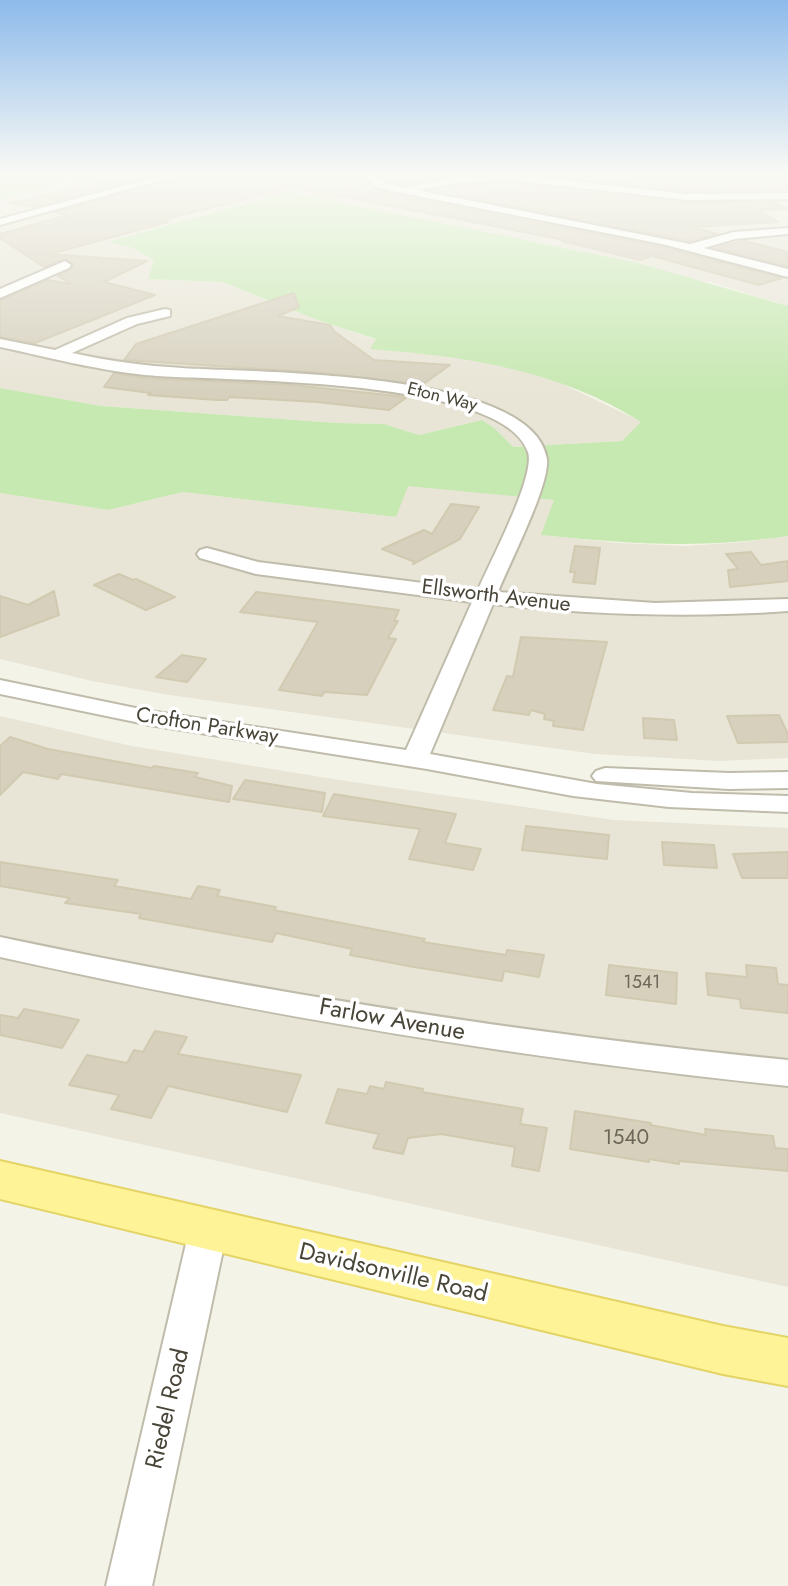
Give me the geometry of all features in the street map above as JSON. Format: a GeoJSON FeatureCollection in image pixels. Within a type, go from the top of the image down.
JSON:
{"type":"FeatureCollection","features":[{"type":"Feature","properties":{"kind":"main road","name":"Davidsonville Road"},"geometry":{"type":"LineString","coordinates":[[0,1180],[723,1350],[788,1362]]}},
{"type":"Feature","properties":{"kind":"street"},"geometry":{"type":"LineString","coordinates":[[686,247],[788,273]]}},
{"type":"Feature","properties":{"kind":"street"},"geometry":{"type":"LineString","coordinates":[[0,294],[65,265]]}},
{"type":"Feature","properties":{"kind":"street"},"geometry":{"type":"LineString","coordinates":[[56,355],[132,321],[165,313]]}},
{"type":"Feature","properties":{"kind":"street","name":"Eton Way"},"geometry":{"type":"LineString","coordinates":[[0,342],[113,366],[177,373],[405,388],[458,399],[510,421],[535,446],[540,462],[534,484],[415,759]]}},
{"type":"Feature","properties":{"kind":"street","name":"Ellsworth Avenue"},"geometry":{"type":"LineString","coordinates":[[207,554],[256,568],[484,596],[634,610],[689,611],[788,605]]}},
{"type":"Feature","properties":{"kind":"street","name":"Crofton Parkway"},"geometry":{"type":"LineString","coordinates":[[0,687],[62,703],[146,718],[415,759],[595,792],[711,803],[788,804]]}},
{"type":"Feature","properties":{"kind":"street","name":"Crofton Parkway"},"geometry":{"type":"LineString","coordinates":[[415,759],[599,776],[729,781],[788,780]]}},
{"type":"Feature","properties":{"kind":"street","name":"Farlow Avenue"},"geometry":{"type":"LineString","coordinates":[[0,947],[438,1030],[573,1050],[788,1073]]}},
{"type":"Feature","properties":{"kind":"street","name":"Riedel Road"},"geometry":{"type":"LineString","coordinates":[[129,1586],[208,1231]]}},
{"type":"Feature","properties":{"kind":"shaded area"},"geometry":{"type":"Polygon","coordinates":[[[0,247],[130,247],[154,260],[148,279],[221,282],[377,340],[371,349],[429,353],[495,363],[556,381],[642,422],[622,441],[512,447],[482,420],[419,435],[384,424],[101,406],[0,388],[0,247]]]}},
{"type":"Feature","properties":{"kind":"shaded area"},"geometry":{"type":"Polygon","coordinates":[[[130,247],[788,247],[788,306],[710,282],[130,247]]]}},
{"type":"Feature","properties":{"kind":"shaded area"},"geometry":{"type":"Polygon","coordinates":[[[407,485],[555,500],[542,535],[618,543],[687,546],[788,536],[788,758],[720,761],[595,754],[169,695],[92,681],[0,659],[0,493],[108,510],[183,492],[395,517],[407,485]]]}},
{"type":"Feature","properties":{"kind":"shaded area"},"geometry":{"type":"Polygon","coordinates":[[[0,716],[132,746],[333,779],[614,820],[788,828],[788,1287],[0,1113],[0,716]]]}},
{"type":"Feature","properties":{"kind":"green space"},"geometry":{"type":"Polygon","coordinates":[[[130,247],[559,247],[638,263],[788,306],[788,536],[724,543],[664,544],[541,535],[554,500],[408,486],[396,517],[183,492],[108,510],[0,493],[0,388],[101,406],[384,424],[419,435],[482,420],[513,447],[622,441],[641,422],[610,404],[545,378],[476,361],[370,349],[376,339],[320,321],[222,282],[148,279],[154,260],[130,247]]]}},
{"type":"Feature","properties":{"kind":"building"},"geometry":{"type":"Polygon","coordinates":[[[14,247],[76,247],[50,254],[147,261],[104,282],[155,295],[35,343],[0,337],[0,300],[47,280],[71,284],[58,276],[70,270],[74,264],[64,259],[44,267],[14,247]]]}},
{"type":"Feature","properties":{"kind":"building"},"geometry":{"type":"Polygon","coordinates":[[[587,247],[661,247],[782,278],[759,285],[652,256],[640,260],[587,247]]]}},
{"type":"Feature","properties":{"kind":"building"},"geometry":{"type":"Polygon","coordinates":[[[769,247],[788,252],[788,266],[714,248],[769,247]]]}},
{"type":"Feature","properties":{"kind":"building"},"geometry":{"type":"Polygon","coordinates":[[[294,293],[299,307],[278,316],[330,325],[335,332],[374,360],[450,365],[422,385],[325,373],[124,360],[136,344],[294,293]]]}},
{"type":"Feature","properties":{"kind":"building"},"geometry":{"type":"Polygon","coordinates":[[[114,373],[145,378],[292,385],[407,397],[389,410],[317,402],[229,397],[227,400],[217,400],[148,395],[151,393],[104,387],[114,373]]]}},
{"type":"Feature","properties":{"kind":"building"},"geometry":{"type":"Polygon","coordinates":[[[451,504],[479,507],[460,539],[413,564],[415,562],[382,549],[424,530],[432,534],[451,504]]]}},
{"type":"Feature","properties":{"kind":"building"},"geometry":{"type":"Polygon","coordinates":[[[575,546],[600,548],[595,584],[573,582],[575,572],[570,572],[575,546]]]}},
{"type":"Feature","properties":{"kind":"building"},"geometry":{"type":"Polygon","coordinates":[[[751,552],[761,565],[788,561],[788,581],[730,587],[728,570],[738,569],[726,554],[751,552]]]}},
{"type":"Feature","properties":{"kind":"building"},"geometry":{"type":"Polygon","coordinates":[[[119,574],[175,597],[146,610],[94,585],[119,574]]]}},
{"type":"Feature","properties":{"kind":"building"},"geometry":{"type":"Polygon","coordinates":[[[54,591],[59,615],[0,637],[0,596],[28,605],[54,591]]]}},
{"type":"Feature","properties":{"kind":"building"},"geometry":{"type":"Polygon","coordinates":[[[256,592],[399,610],[394,621],[398,621],[388,638],[396,639],[367,695],[324,692],[322,696],[279,690],[318,622],[240,612],[256,592]]]}},
{"type":"Feature","properties":{"kind":"building"},"geometry":{"type":"Polygon","coordinates":[[[521,637],[607,642],[583,730],[553,726],[554,721],[544,719],[545,714],[531,710],[529,715],[493,710],[507,676],[513,677],[521,637]]]}},
{"type":"Feature","properties":{"kind":"building"},"geometry":{"type":"Polygon","coordinates":[[[182,655],[206,659],[187,682],[156,677],[182,655]]]}},
{"type":"Feature","properties":{"kind":"building"},"geometry":{"type":"Polygon","coordinates":[[[779,715],[788,734],[788,742],[738,743],[727,716],[779,715]]]}},
{"type":"Feature","properties":{"kind":"building"},"geometry":{"type":"Polygon","coordinates":[[[643,718],[674,720],[677,740],[644,738],[643,718]]]}},
{"type":"Feature","properties":{"kind":"building"},"geometry":{"type":"Polygon","coordinates":[[[10,737],[48,749],[152,768],[154,766],[198,773],[195,777],[232,786],[229,802],[61,774],[58,779],[23,772],[0,795],[0,746],[10,737]]]}},
{"type":"Feature","properties":{"kind":"building"},"geometry":{"type":"Polygon","coordinates":[[[245,780],[325,793],[322,812],[233,799],[245,780]]]}},
{"type":"Feature","properties":{"kind":"building"},"geometry":{"type":"Polygon","coordinates":[[[334,794],[456,814],[445,843],[481,849],[473,870],[409,859],[420,829],[323,816],[334,794]]]}},
{"type":"Feature","properties":{"kind":"building"},"geometry":{"type":"Polygon","coordinates":[[[526,826],[609,835],[607,859],[522,850],[526,826]]]}},
{"type":"Feature","properties":{"kind":"building"},"geometry":{"type":"Polygon","coordinates":[[[662,842],[714,845],[717,868],[664,865],[662,842]]]}},
{"type":"Feature","properties":{"kind":"building"},"geometry":{"type":"Polygon","coordinates":[[[788,852],[788,878],[742,878],[733,854],[788,852]]]}},
{"type":"Feature","properties":{"kind":"building"},"geometry":{"type":"Polygon","coordinates":[[[0,862],[118,880],[114,886],[191,899],[198,886],[220,890],[217,896],[276,907],[274,910],[425,939],[423,942],[506,955],[507,950],[544,955],[539,977],[504,971],[502,981],[414,967],[350,955],[352,949],[276,933],[272,942],[139,918],[141,914],[65,903],[70,898],[0,886],[0,862]]]}},
{"type":"Feature","properties":{"kind":"building"},"geometry":{"type":"Polygon","coordinates":[[[609,965],[677,973],[676,1004],[606,995],[609,965]]]}},
{"type":"Feature","properties":{"kind":"building"},"geometry":{"type":"Polygon","coordinates":[[[746,965],[776,968],[778,984],[788,985],[788,1013],[741,1008],[740,999],[708,995],[706,973],[747,977],[746,965]]]}},
{"type":"Feature","properties":{"kind":"building"},"geometry":{"type":"Polygon","coordinates":[[[24,1009],[79,1020],[62,1048],[0,1035],[0,1015],[18,1018],[24,1009]]]}},
{"type":"Feature","properties":{"kind":"building"},"geometry":{"type":"Polygon","coordinates":[[[155,1031],[187,1037],[178,1054],[301,1075],[287,1112],[168,1086],[151,1118],[111,1109],[119,1095],[69,1085],[87,1055],[127,1063],[134,1050],[143,1052],[155,1031]]]}},
{"type":"Feature","properties":{"kind":"building"},"geometry":{"type":"Polygon","coordinates":[[[386,1082],[423,1089],[422,1092],[523,1109],[520,1124],[547,1128],[539,1171],[512,1166],[515,1147],[441,1134],[408,1138],[403,1154],[373,1148],[379,1134],[326,1123],[338,1089],[367,1094],[370,1086],[384,1089],[386,1082]]]}},
{"type":"Feature","properties":{"kind":"building"},"geometry":{"type":"Polygon","coordinates":[[[575,1111],[706,1135],[705,1129],[773,1136],[775,1148],[788,1149],[788,1171],[679,1161],[679,1164],[649,1159],[649,1162],[570,1149],[575,1111]]]}}]}
